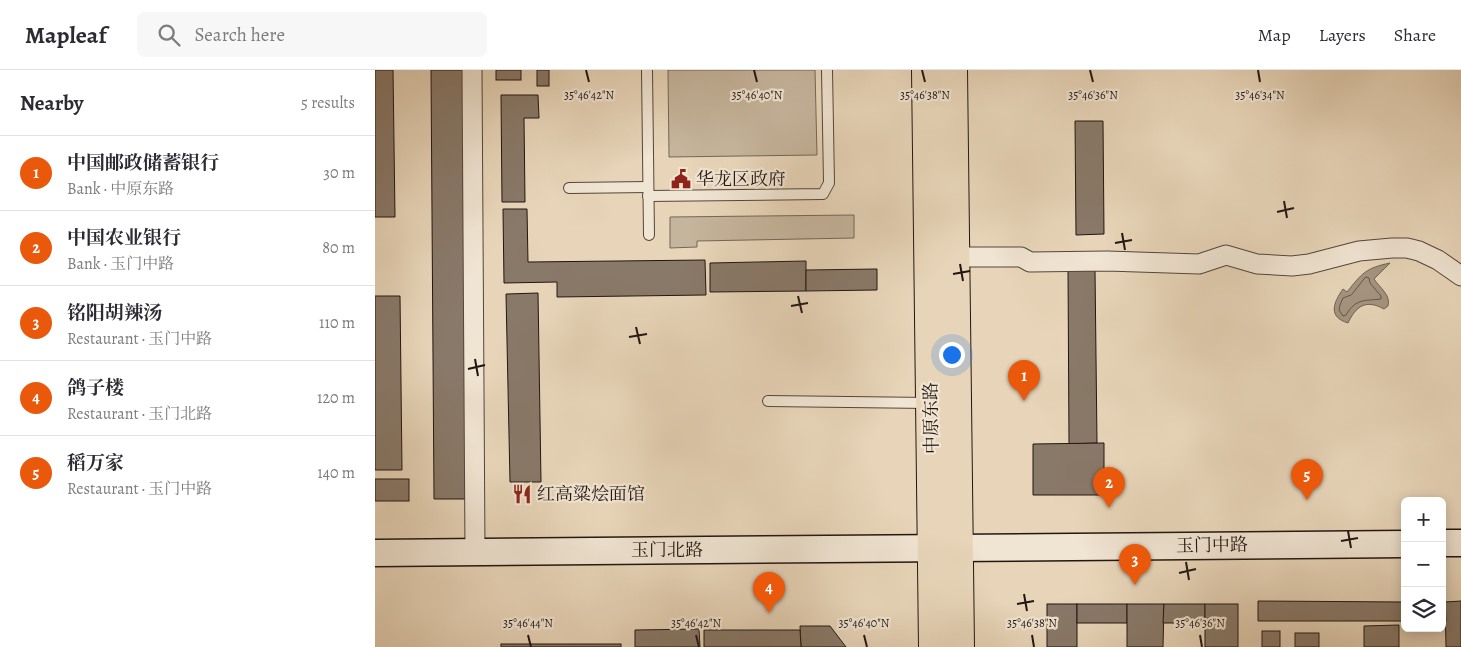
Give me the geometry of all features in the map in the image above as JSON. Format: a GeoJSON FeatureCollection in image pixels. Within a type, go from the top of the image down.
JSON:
{"type":"FeatureCollection","features":[{"type":"Feature","properties":{"kind":"main road","name":"中原东路"},"geometry":{"type":"LineString","coordinates":[[926,70],[933,647]]}},
{"type":"Feature","properties":{"kind":"main road","name":"中原东路"},"geometry":{"type":"LineString","coordinates":[[953,70],[960,647]]}},
{"type":"Feature","properties":{"kind":"street"},"geometry":{"type":"LineString","coordinates":[[472,70],[475,552]]}},
{"type":"Feature","properties":{"kind":"street"},"geometry":{"type":"LineString","coordinates":[[956,257],[1021,258],[1030,262],[1199,264],[1226,255],[1257,264],[1292,266],[1309,264],[1359,251],[1407,248],[1419,251],[1438,260],[1461,276]]}},
{"type":"Feature","properties":{"kind":"street"},"geometry":{"type":"LineString","coordinates":[[1446,543],[1461,543]]}},
{"type":"Feature","properties":{"kind":"street","name":"玉门中路"},"geometry":{"type":"LineString","coordinates":[[960,548],[1401,544]]}},
{"type":"Feature","properties":{"kind":"street","name":"玉门北路"},"geometry":{"type":"LineString","coordinates":[[375,553],[960,548]]}},
{"type":"Feature","properties":{"kind":"lane"},"geometry":{"type":"LineString","coordinates":[[647,70],[649,235]]}},
{"type":"Feature","properties":{"kind":"lane"},"geometry":{"type":"LineString","coordinates":[[569,188],[823,194],[829,183],[827,70]]}},
{"type":"Feature","properties":{"kind":"lane"},"geometry":{"type":"LineString","coordinates":[[768,400],[931,403]]}},
{"type":"Feature","properties":{"kind":"shaded area"},"geometry":{"type":"Polygon","coordinates":[[[668,70],[815,70],[817,155],[669,157],[668,70]]]}},
{"type":"Feature","properties":{"kind":"shaded area"},"geometry":{"type":"Polygon","coordinates":[[[854,215],[854,238],[697,241],[697,247],[670,248],[670,217],[854,215]]]}},
{"type":"Feature","properties":{"kind":"water"},"geometry":{"type":"Polygon","coordinates":[[[1390,263],[1374,279],[1388,298],[1388,306],[1384,309],[1372,305],[1362,306],[1354,312],[1348,323],[1337,317],[1334,309],[1335,304],[1343,289],[1347,292],[1365,272],[1390,263]]]}},
{"type":"Feature","properties":{"kind":"building"},"geometry":{"type":"Polygon","coordinates":[[[375,70],[393,70],[395,217],[375,217],[375,70]]]}},
{"type":"Feature","properties":{"kind":"building"},"geometry":{"type":"Polygon","coordinates":[[[431,70],[464,70],[467,499],[434,499],[431,70]]]}},
{"type":"Feature","properties":{"kind":"building"},"geometry":{"type":"Polygon","coordinates":[[[496,70],[521,70],[521,80],[496,80],[496,70]]]}},
{"type":"Feature","properties":{"kind":"building"},"geometry":{"type":"Polygon","coordinates":[[[537,70],[549,70],[549,86],[537,86],[537,70]]]}},
{"type":"Feature","properties":{"kind":"building"},"geometry":{"type":"Polygon","coordinates":[[[501,95],[538,95],[539,118],[524,118],[525,202],[502,202],[501,95]]]}},
{"type":"Feature","properties":{"kind":"building"},"geometry":{"type":"Polygon","coordinates":[[[1075,121],[1103,121],[1104,234],[1076,235],[1075,121]]]}},
{"type":"Feature","properties":{"kind":"building"},"geometry":{"type":"Polygon","coordinates":[[[503,209],[527,209],[528,262],[705,260],[706,295],[557,297],[557,282],[504,283],[503,209]]]}},
{"type":"Feature","properties":{"kind":"building"},"geometry":{"type":"Polygon","coordinates":[[[806,261],[806,291],[710,292],[710,263],[806,261]]]}},
{"type":"Feature","properties":{"kind":"building"},"geometry":{"type":"Polygon","coordinates":[[[877,269],[877,290],[806,291],[806,270],[877,269]]]}},
{"type":"Feature","properties":{"kind":"building"},"geometry":{"type":"Polygon","coordinates":[[[1068,270],[1095,270],[1097,443],[1069,444],[1068,270]]]}},
{"type":"Feature","properties":{"kind":"building"},"geometry":{"type":"Polygon","coordinates":[[[538,293],[541,482],[510,482],[506,294],[538,293]]]}},
{"type":"Feature","properties":{"kind":"building"},"geometry":{"type":"Polygon","coordinates":[[[375,296],[400,296],[402,470],[375,470],[375,296]]]}},
{"type":"Feature","properties":{"kind":"building"},"geometry":{"type":"Polygon","coordinates":[[[1104,443],[1104,495],[1033,495],[1033,444],[1104,443]]]}},
{"type":"Feature","properties":{"kind":"building"},"geometry":{"type":"Polygon","coordinates":[[[375,479],[409,479],[409,501],[375,501],[375,479]]]}},
{"type":"Feature","properties":{"kind":"building"},"geometry":{"type":"Polygon","coordinates":[[[1258,601],[1401,602],[1401,621],[1258,621],[1258,601]]]}},
{"type":"Feature","properties":{"kind":"building"},"geometry":{"type":"Polygon","coordinates":[[[1461,601],[1461,647],[1446,647],[1446,602],[1461,601]]]}},
{"type":"Feature","properties":{"kind":"building"},"geometry":{"type":"Polygon","coordinates":[[[1047,604],[1077,604],[1077,647],[1047,647],[1047,604]]]}},
{"type":"Feature","properties":{"kind":"building"},"geometry":{"type":"Polygon","coordinates":[[[1077,604],[1127,604],[1127,623],[1077,623],[1077,604]]]}},
{"type":"Feature","properties":{"kind":"building"},"geometry":{"type":"Polygon","coordinates":[[[1127,604],[1164,604],[1163,647],[1127,647],[1127,604]]]}},
{"type":"Feature","properties":{"kind":"building"},"geometry":{"type":"Polygon","coordinates":[[[1164,604],[1205,604],[1205,623],[1163,623],[1164,604]]]}},
{"type":"Feature","properties":{"kind":"building"},"geometry":{"type":"Polygon","coordinates":[[[1205,604],[1238,604],[1238,647],[1205,647],[1205,604]]]}},
{"type":"Feature","properties":{"kind":"building"},"geometry":{"type":"Polygon","coordinates":[[[1399,625],[1399,647],[1364,647],[1364,626],[1399,625]]]}},
{"type":"Feature","properties":{"kind":"building"},"geometry":{"type":"Polygon","coordinates":[[[800,626],[830,626],[846,647],[801,647],[800,626]]]}},
{"type":"Feature","properties":{"kind":"building"},"geometry":{"type":"Polygon","coordinates":[[[699,629],[700,647],[635,647],[635,630],[699,629]]]}},
{"type":"Feature","properties":{"kind":"building"},"geometry":{"type":"Polygon","coordinates":[[[704,630],[800,630],[801,647],[704,647],[704,630]]]}},
{"type":"Feature","properties":{"kind":"building"},"geometry":{"type":"Polygon","coordinates":[[[1262,631],[1280,631],[1280,647],[1262,647],[1262,631]]]}},
{"type":"Feature","properties":{"kind":"building"},"geometry":{"type":"Polygon","coordinates":[[[1295,633],[1319,633],[1319,647],[1295,647],[1295,633]]]}},
{"type":"Feature","properties":{"kind":"building"},"geometry":{"type":"Polygon","coordinates":[[[501,644],[621,644],[621,647],[501,647],[501,644]]]}},
{"type":"Feature","properties":{"kind":"place","name":"华龙区政府"},"geometry":{"type":"Point","coordinates":[681,179]}},
{"type":"Feature","properties":{"kind":"place","name":"中国邮政储蓄银行"},"geometry":{"type":"Point","coordinates":[1024,401]}},
{"type":"Feature","properties":{"kind":"place","name":"红高粱烩面馆"},"geometry":{"type":"Point","coordinates":[522,494]}},
{"type":"Feature","properties":{"kind":"place","name":"稻万家"},"geometry":{"type":"Point","coordinates":[1307,500]}},
{"type":"Feature","properties":{"kind":"place","name":"中国农业银行"},"geometry":{"type":"Point","coordinates":[1109,508]}},
{"type":"Feature","properties":{"kind":"place","name":"铭阳胡辣汤"},"geometry":{"type":"Point","coordinates":[1135,585]}},
{"type":"Feature","properties":{"kind":"place","name":"鸽子楼"},"geometry":{"type":"Point","coordinates":[769,613]}}]}
